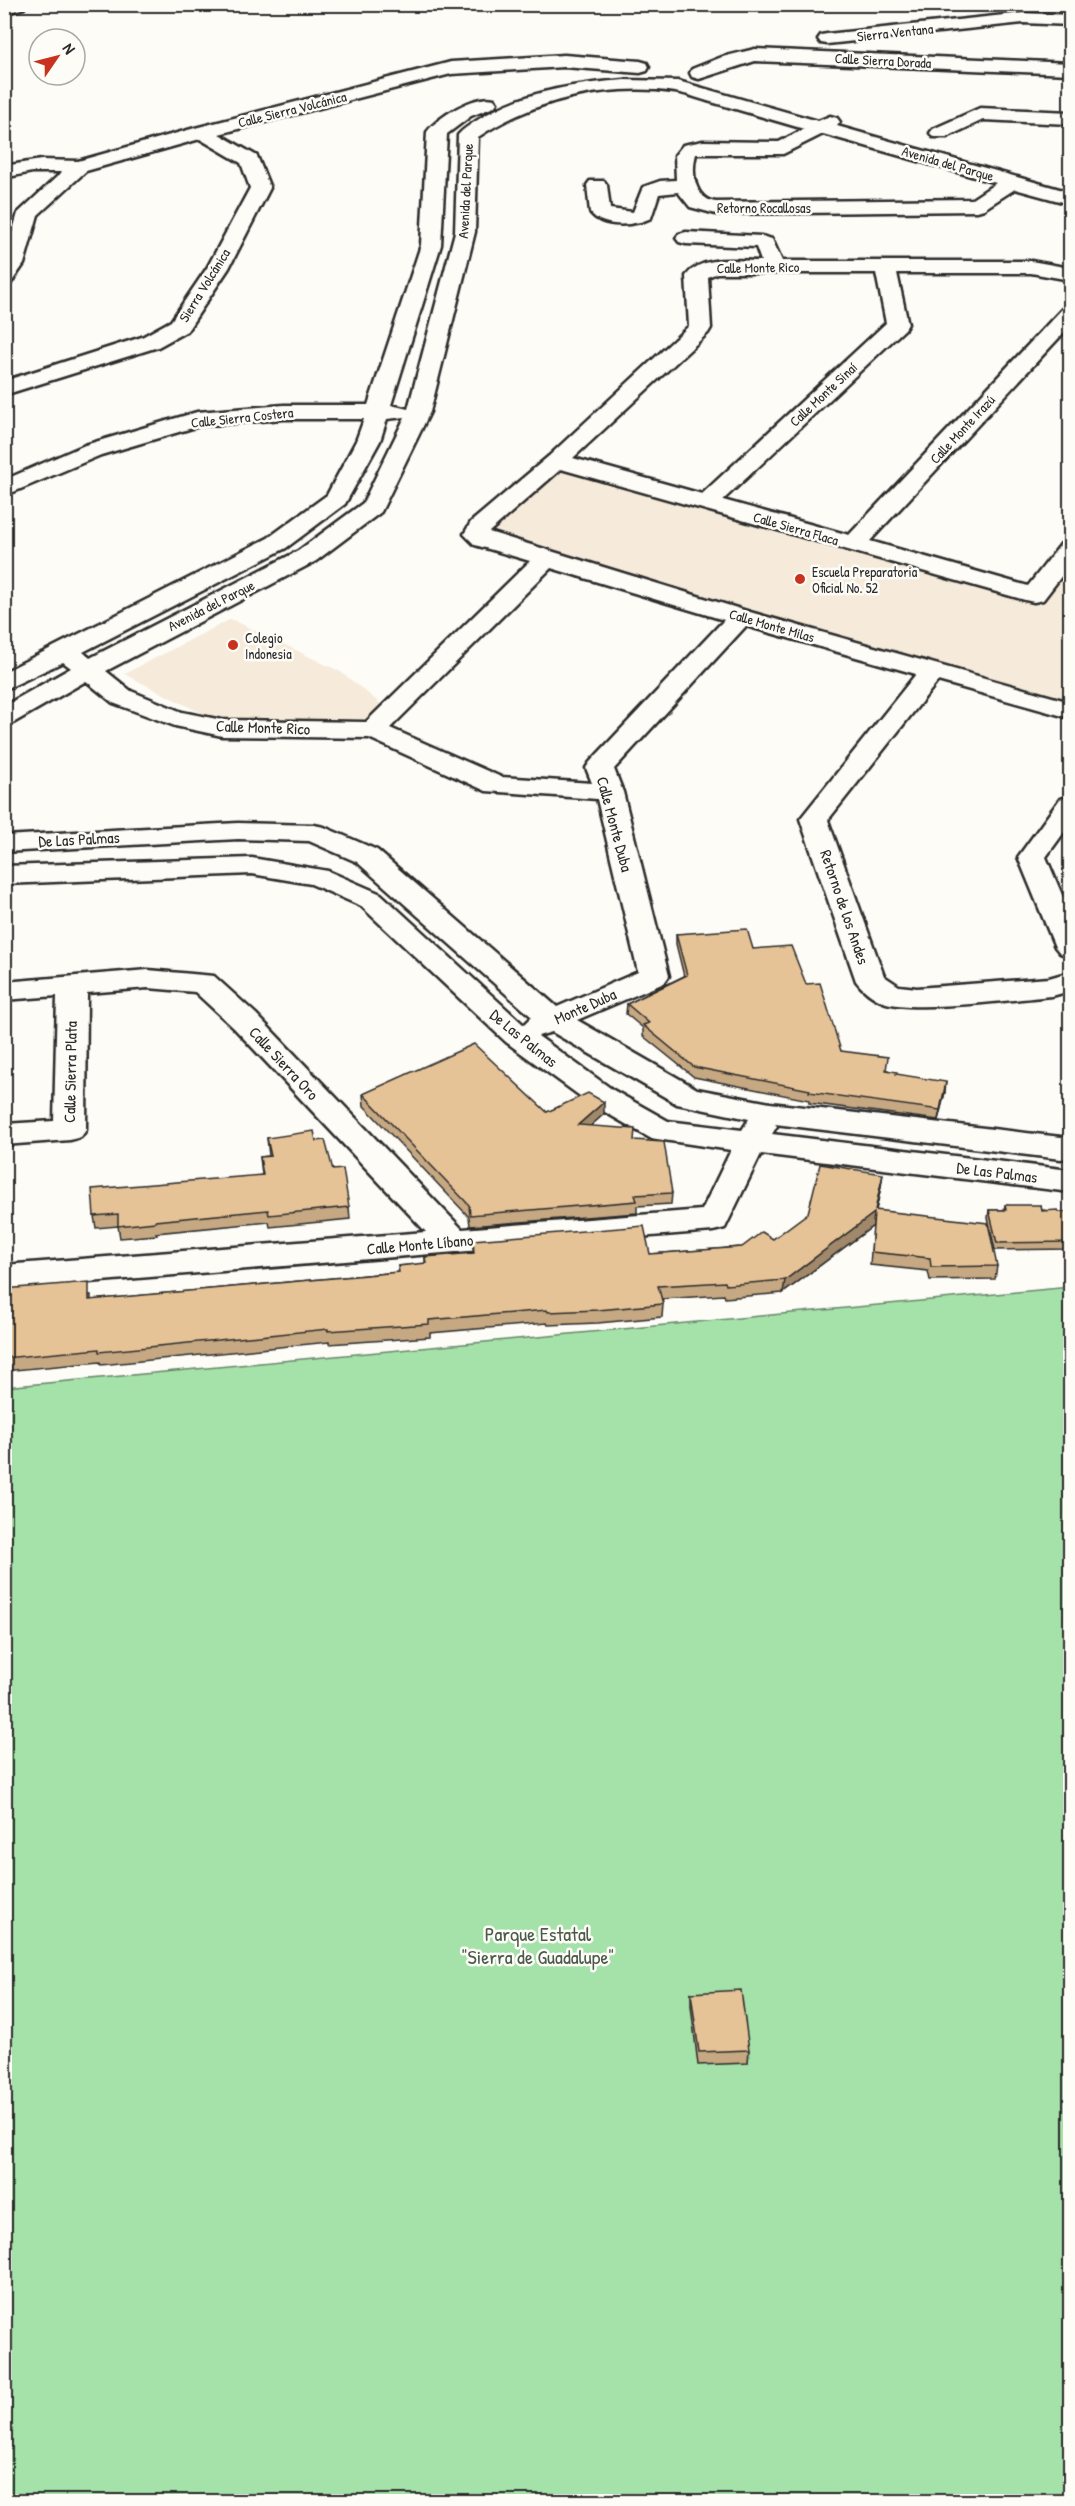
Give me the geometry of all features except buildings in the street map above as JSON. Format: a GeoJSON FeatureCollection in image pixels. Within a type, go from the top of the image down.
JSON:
{"type":"FeatureCollection","features":[{"type":"Feature","properties":{"kind":"street"},"geometry":{"type":"LineString","coordinates":[[4,9],[18,4]]}},
{"type":"Feature","properties":{"kind":"street","name":"Sierra Ventana"},"geometry":{"type":"LineString","coordinates":[[827,39],[1023,18],[1071,20]]}},
{"type":"Feature","properties":{"kind":"street","name":"Calle Sierra Dorada"},"geometry":{"type":"LineString","coordinates":[[699,73],[729,61],[755,55],[1071,69]]}},
{"type":"Feature","properties":{"kind":"street","name":"Calle Sierra Volcánica"},"geometry":{"type":"LineString","coordinates":[[4,279],[14,264],[28,213],[79,167],[202,132],[451,68],[564,61],[647,67]]}},
{"type":"Feature","properties":{"kind":"street","name":"Avenida del Parque"},"geometry":{"type":"LineString","coordinates":[[4,682],[277,543],[337,499],[368,441],[431,245],[437,132],[464,112],[529,88],[565,78],[647,67],[699,73],[732,82]]}},
{"type":"Feature","properties":{"kind":"street","name":"Avenida del Parque"},"geometry":{"type":"LineString","coordinates":[[4,717],[88,669],[307,556],[373,507],[419,412],[465,232],[468,135],[488,120],[579,89],[606,85],[645,84],[678,87],[821,117],[1071,198]]}},
{"type":"Feature","properties":{"kind":"street"},"geometry":{"type":"LineString","coordinates":[[597,185],[600,212],[608,217],[639,217],[644,214],[650,191],[660,187],[686,185],[685,155],[690,149],[703,147],[783,148],[821,117],[843,112]]}},
{"type":"Feature","properties":{"kind":"street","name":"Avenida del Parque"},"geometry":{"type":"LineString","coordinates":[[957,145],[931,134],[980,114],[1071,118]]}},
{"type":"Feature","properties":{"kind":"street","name":"Sierra Volcánica"},"geometry":{"type":"LineString","coordinates":[[4,388],[150,342],[179,326],[218,268],[260,188],[250,160],[202,132]]}},
{"type":"Feature","properties":{"kind":"street"},"geometry":{"type":"LineString","coordinates":[[4,172],[27,166],[55,164],[79,167]]}},
{"type":"Feature","properties":{"kind":"street","name":"Retorno Rocallosas"},"geometry":{"type":"LineString","coordinates":[[686,185],[694,203],[702,207],[965,206],[977,205],[1013,181]]}},
{"type":"Feature","properties":{"kind":"street"},"geometry":{"type":"LineString","coordinates":[[432,232],[465,232]]}},
{"type":"Feature","properties":{"kind":"street"},"geometry":{"type":"LineString","coordinates":[[686,238],[754,240],[765,243],[774,267]]}},
{"type":"Feature","properties":{"kind":"street","name":"Calle Monte Rico"},"geometry":{"type":"LineString","coordinates":[[476,534],[480,527],[557,462],[700,328],[697,276],[702,270],[717,267],[1031,267],[1071,274]]}},
{"type":"Feature","properties":{"kind":"street","name":"Calle Monte Sinaí"},"geometry":{"type":"LineString","coordinates":[[706,503],[897,324],[885,267]]}},
{"type":"Feature","properties":{"kind":"street","name":"Calle Monte Irazú"},"geometry":{"type":"LineString","coordinates":[[853,544],[1071,314]]}},
{"type":"Feature","properties":{"kind":"street","name":"Calle Sierra Costera"},"geometry":{"type":"LineString","coordinates":[[4,489],[93,450],[196,419],[284,412],[419,412]]}},
{"type":"Feature","properties":{"kind":"street","name":"Calle Sierra Flaca"},"geometry":{"type":"LineString","coordinates":[[557,462],[1034,596],[1071,549]]}},
{"type":"Feature","properties":{"kind":"street","name":"Calle Monte Milas"},"geometry":{"type":"LineString","coordinates":[[476,534],[484,540],[741,617],[1071,710]]}},
{"type":"Feature","properties":{"kind":"street"},"geometry":{"type":"LineString","coordinates":[[373,730],[546,559]]}},
{"type":"Feature","properties":{"kind":"street","name":"Calle Monte Duba"},"geometry":{"type":"LineString","coordinates":[[654,976],[609,792],[600,768],[741,617]]}},
{"type":"Feature","properties":{"kind":"street","name":"Calle Monte Rico"},"geometry":{"type":"LineString","coordinates":[[66,651],[122,697],[175,718],[222,728],[373,730],[496,785],[609,792]]}},
{"type":"Feature","properties":{"kind":"street","name":"Retorno de los Andes"},"geometry":{"type":"LineString","coordinates":[[932,671],[814,819],[871,981],[892,995],[917,997],[1052,987],[1071,981]]}},
{"type":"Feature","properties":{"kind":"street"},"geometry":{"type":"LineString","coordinates":[[1071,805],[1032,857],[1071,947]]}},
{"type":"Feature","properties":{"kind":"street","name":"De Las Palmas"},"geometry":{"type":"LineString","coordinates":[[4,844],[238,831],[314,833],[367,856],[554,1020],[688,1096],[771,1113],[1066,1148]]}},
{"type":"Feature","properties":{"kind":"street"},"geometry":{"type":"LineString","coordinates":[[62,839],[62,873]]}},
{"type":"Feature","properties":{"kind":"street","name":"De Las Palmas"},"geometry":{"type":"LineString","coordinates":[[4,875],[252,866],[318,877],[371,900],[516,1035],[602,1097],[661,1131],[1070,1181]]}},
{"type":"Feature","properties":{"kind":"street","name":"Monte Duba"},"geometry":{"type":"LineString","coordinates":[[516,1035],[654,976]]}},
{"type":"Feature","properties":{"kind":"street","name":"Calle Sierra Oro"},"geometry":{"type":"LineString","coordinates":[[4,990],[148,979],[203,983],[245,1021],[454,1241]]}},
{"type":"Feature","properties":{"kind":"street","name":"Calle Sierra Plata"},"geometry":{"type":"LineString","coordinates":[[4,1135],[70,1130],[72,986]]}},
{"type":"Feature","properties":{"kind":"street","name":"Calle Monte Líbano"},"geometry":{"type":"LineString","coordinates":[[4,1277],[713,1220],[750,1143],[771,1113]]}},
{"type":"Feature","properties":{"kind":"street"},"geometry":{"type":"LineString","coordinates":[[1066,1148],[1070,1181]]}},
{"type":"Feature","properties":{"kind":"shaded area","name":"Escuela Preparatoria Oficial No. 52"},"geometry":{"type":"Polygon","coordinates":[[[559,465],[1038,600],[1070,559],[1070,705],[480,535],[559,465]]]}},
{"type":"Feature","properties":{"kind":"shaded area","name":"Colegio Indonesia"},"geometry":{"type":"Polygon","coordinates":[[[231,619],[341,672],[391,712],[363,719],[217,721],[124,674],[231,619]]]}},
{"type":"Feature","properties":{"kind":"green space","name":"Parque Estatal \"Sierra de Guadalupe\""},"geometry":{"type":"Polygon","coordinates":[[[1070,1287],[1070,2501],[5,2501],[5,1387],[1070,1287]]]}},
{"type":"Feature","properties":{"kind":"place","name":"Escuela Preparatoria Oficial No. 52"},"geometry":{"type":"Point","coordinates":[800,579]}},
{"type":"Feature","properties":{"kind":"place","name":"Colegio Indonesia"},"geometry":{"type":"Point","coordinates":[233,645]}}]}
